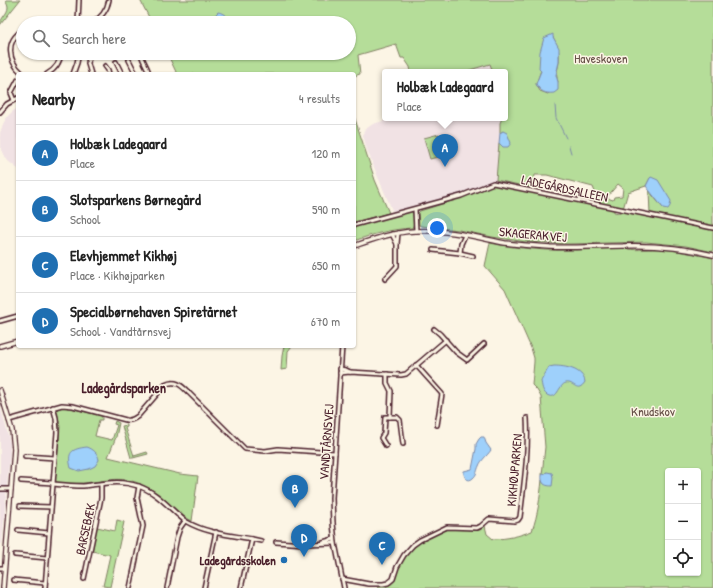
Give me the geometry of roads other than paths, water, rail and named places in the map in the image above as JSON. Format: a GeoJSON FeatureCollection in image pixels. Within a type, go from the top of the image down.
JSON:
{"type":"FeatureCollection","features":[{"type":"Feature","properties":{"kind":"street"},"geometry":{"type":"LineString","coordinates":[[78,16],[79,0]]}},
{"type":"Feature","properties":{"kind":"street"},"geometry":{"type":"LineString","coordinates":[[102,16],[108,6],[109,0]]}},
{"type":"Feature","properties":{"kind":"street"},"geometry":{"type":"LineString","coordinates":[[16,36],[12,43],[10,52],[16,68],[21,72]]}},
{"type":"Feature","properties":{"kind":"street"},"geometry":{"type":"LineString","coordinates":[[50,72],[57,67],[60,60]]}},
{"type":"Feature","properties":{"kind":"street"},"geometry":{"type":"LineString","coordinates":[[74,72],[78,60]]}},
{"type":"Feature","properties":{"kind":"street"},"geometry":{"type":"LineString","coordinates":[[88,60],[90,72]]}},
{"type":"Feature","properties":{"kind":"street"},"geometry":{"type":"LineString","coordinates":[[129,60],[135,72]]}},
{"type":"Feature","properties":{"kind":"street"},"geometry":{"type":"LineString","coordinates":[[143,60],[149,72]]}},
{"type":"Feature","properties":{"kind":"street"},"geometry":{"type":"LineString","coordinates":[[116,62],[121,72]]}},
{"type":"Feature","properties":{"kind":"street"},"geometry":{"type":"LineString","coordinates":[[105,66],[108,72]]}},
{"type":"Feature","properties":{"kind":"street"},"geometry":{"type":"LineString","coordinates":[[0,112],[5,106],[14,100],[11,93],[16,84]]}},
{"type":"Feature","properties":{"kind":"street","name":"LADEGÅRDSALLEEN"},"geometry":{"type":"LineString","coordinates":[[356,224],[461,196],[493,183],[713,228]]}},
{"type":"Feature","properties":{"kind":"street"},"geometry":{"type":"LineString","coordinates":[[415,209],[416,231]]}},
{"type":"Feature","properties":{"kind":"street","name":"SKAGERAKVEJ"},"geometry":{"type":"LineString","coordinates":[[356,245],[392,234],[416,231],[437,231],[507,243],[535,246],[648,246],[713,255]]}},
{"type":"Feature","properties":{"kind":"street"},"geometry":{"type":"LineString","coordinates":[[385,279],[397,266],[398,233]]}},
{"type":"Feature","properties":{"kind":"street"},"geometry":{"type":"LineString","coordinates":[[392,234],[397,244]]}},
{"type":"Feature","properties":{"kind":"street"},"geometry":{"type":"LineString","coordinates":[[460,253],[463,235]]}},
{"type":"Feature","properties":{"kind":"street"},"geometry":{"type":"LineString","coordinates":[[433,250],[473,256]]}},
{"type":"Feature","properties":{"kind":"street"},"geometry":{"type":"LineString","coordinates":[[0,321],[16,317]]}},
{"type":"Feature","properties":{"kind":"street"},"geometry":{"type":"LineString","coordinates":[[434,329],[456,352],[467,360],[484,344]]}},
{"type":"Feature","properties":{"kind":"street"},"geometry":{"type":"LineString","coordinates":[[340,374],[350,372],[406,374],[446,340]]}},
{"type":"Feature","properties":{"kind":"street"},"geometry":{"type":"LineString","coordinates":[[0,346],[16,342]]}},
{"type":"Feature","properties":{"kind":"street","name":"VANDTÅRNSVEJ"},"geometry":{"type":"LineString","coordinates":[[342,348],[332,498],[334,539],[343,586]]}},
{"type":"Feature","properties":{"kind":"street"},"geometry":{"type":"LineString","coordinates":[[416,366],[442,394],[437,425]]}},
{"type":"Feature","properties":{"kind":"street"},"geometry":{"type":"LineString","coordinates":[[340,369],[350,372]]}},
{"type":"Feature","properties":{"kind":"street"},"geometry":{"type":"LineString","coordinates":[[387,374],[387,383],[392,390],[390,417]]}},
{"type":"Feature","properties":{"kind":"street"},"geometry":{"type":"LineString","coordinates":[[9,420],[62,405],[126,420],[132,420],[138,416],[165,385],[169,383],[176,383],[180,385],[245,448],[335,453]]}},
{"type":"Feature","properties":{"kind":"street"},"geometry":{"type":"LineString","coordinates":[[0,390],[9,420],[14,449],[2,568],[3,588]]}},
{"type":"Feature","properties":{"kind":"street"},"geometry":{"type":"LineString","coordinates":[[45,588],[55,458],[56,425],[53,407]]}},
{"type":"Feature","properties":{"kind":"street"},"geometry":{"type":"LineString","coordinates":[[386,446],[381,438],[384,433],[385,417],[397,417],[400,420],[403,444]]}},
{"type":"Feature","properties":{"kind":"street","name":"KIKHØJPARKEN"},"geometry":{"type":"LineString","coordinates":[[342,579],[369,584],[388,584],[394,579],[399,562],[413,545],[420,540],[447,527],[477,528],[489,519],[518,520],[520,517],[528,450],[527,418]]}},
{"type":"Feature","properties":{"kind":"street"},"geometry":{"type":"LineString","coordinates":[[25,456],[55,458]]}},
{"type":"Feature","properties":{"kind":"street","name":"BARSEBÆK"},"geometry":{"type":"LineString","coordinates":[[21,481],[71,486],[122,482],[139,486],[157,496],[185,521],[197,527],[261,541]]}},
{"type":"Feature","properties":{"kind":"street","name":"BARSEBÆK"},"geometry":{"type":"LineString","coordinates":[[84,579],[101,498],[102,484]]}},
{"type":"Feature","properties":{"kind":"street"},"geometry":{"type":"LineString","coordinates":[[130,588],[143,526],[137,498],[139,486]]}},
{"type":"Feature","properties":{"kind":"street"},"geometry":{"type":"LineString","coordinates":[[0,489],[11,489]]}},
{"type":"Feature","properties":{"kind":"street"},"geometry":{"type":"LineString","coordinates":[[20,506],[51,507]]}},
{"type":"Feature","properties":{"kind":"street"},"geometry":{"type":"LineString","coordinates":[[167,588],[177,537],[180,528],[185,521]]}},
{"type":"Feature","properties":{"kind":"street"},"geometry":{"type":"LineString","coordinates":[[18,530],[49,533]]}},
{"type":"Feature","properties":{"kind":"street"},"geometry":{"type":"LineString","coordinates":[[204,588],[216,532]]}},
{"type":"Feature","properties":{"kind":"street"},"geometry":{"type":"LineString","coordinates":[[241,588],[252,539]]}},
{"type":"Feature","properties":{"kind":"street"},"geometry":{"type":"LineString","coordinates":[[320,543],[334,539]]}},
{"type":"Feature","properties":{"kind":"street"},"geometry":{"type":"LineString","coordinates":[[276,542],[305,544],[335,543]]}},
{"type":"Feature","properties":{"kind":"street"},"geometry":{"type":"LineString","coordinates":[[15,555],[47,558]]}},
{"type":"Feature","properties":{"kind":"street"},"geometry":{"type":"LineString","coordinates":[[13,580],[45,583]]}},
{"type":"Feature","properties":{"kind":"street","name":"KIKHØJPARKEN"},"geometry":{"type":"LineString","coordinates":[[343,586],[353,582]]}},
{"type":"Feature","properties":{"kind":"water"},"geometry":{"type":"Polygon","coordinates":[[[218,12],[226,16],[215,16],[218,12]]]}},
{"type":"Feature","properties":{"kind":"water"},"geometry":{"type":"Polygon","coordinates":[[[553,34],[559,48],[559,62],[556,75],[558,90],[554,93],[548,93],[542,91],[536,84],[541,71],[539,69],[540,52],[544,38],[553,34]]]}},
{"type":"Feature","properties":{"kind":"water"},"geometry":{"type":"Polygon","coordinates":[[[503,131],[507,133],[511,143],[508,147],[503,147],[499,143],[500,133],[503,131]]]}},
{"type":"Feature","properties":{"kind":"water"},"geometry":{"type":"Polygon","coordinates":[[[651,177],[658,180],[671,201],[668,209],[663,208],[646,186],[651,177]]]}},
{"type":"Feature","properties":{"kind":"water"},"geometry":{"type":"Polygon","coordinates":[[[554,366],[577,371],[584,378],[585,382],[580,387],[569,383],[563,384],[556,394],[553,396],[547,395],[543,390],[541,381],[549,367],[554,366]]]}},
{"type":"Feature","properties":{"kind":"water"},"geometry":{"type":"Polygon","coordinates":[[[481,437],[484,437],[491,450],[481,462],[474,477],[468,480],[464,475],[464,471],[472,469],[476,444],[481,437]]]}},
{"type":"Feature","properties":{"kind":"water"},"geometry":{"type":"Polygon","coordinates":[[[87,447],[98,455],[99,460],[95,466],[79,471],[71,468],[70,455],[72,452],[77,449],[87,447]]]}},
{"type":"Feature","properties":{"kind":"water"},"geometry":{"type":"Polygon","coordinates":[[[547,472],[552,473],[552,486],[545,485],[542,480],[542,475],[547,472]]]}},
{"type":"Feature","properties":{"kind":"waterway"},"geometry":{"type":"LineString","coordinates":[[555,105],[556,118],[566,138]]}},
{"type":"Feature","properties":{"kind":"waterway"},"geometry":{"type":"LineString","coordinates":[[569,146],[571,153]]}},
{"type":"Feature","properties":{"kind":"place","name":"Holbæk Ladegaard"},"geometry":{"type":"Point","coordinates":[445,167]}},
{"type":"Feature","properties":{"kind":"place","name":"Slotsparkens Børnegård"},"geometry":{"type":"Point","coordinates":[295,508]}},
{"type":"Feature","properties":{"kind":"place","name":"Specialbørnehaven Spiretårnet"},"geometry":{"type":"Point","coordinates":[304,557]}},
{"type":"Feature","properties":{"kind":"place","name":"Ladegårdsskolen"},"geometry":{"type":"Point","coordinates":[284,560]}},
{"type":"Feature","properties":{"kind":"place","name":"Elevhjemmet Kikhøj"},"geometry":{"type":"Point","coordinates":[382,565]}},
{"type":"Feature","properties":{"kind":"district","name":"Ladegårdsparken"},"geometry":{"type":"Point","coordinates":[124,387]}},
{"type":"Feature","properties":{"kind":"park label","name":"Haveskoven"},"geometry":{"type":"Point","coordinates":[601,58]}},
{"type":"Feature","properties":{"kind":"park label","name":"Knudskov"},"geometry":{"type":"Point","coordinates":[653,411]}}]}
